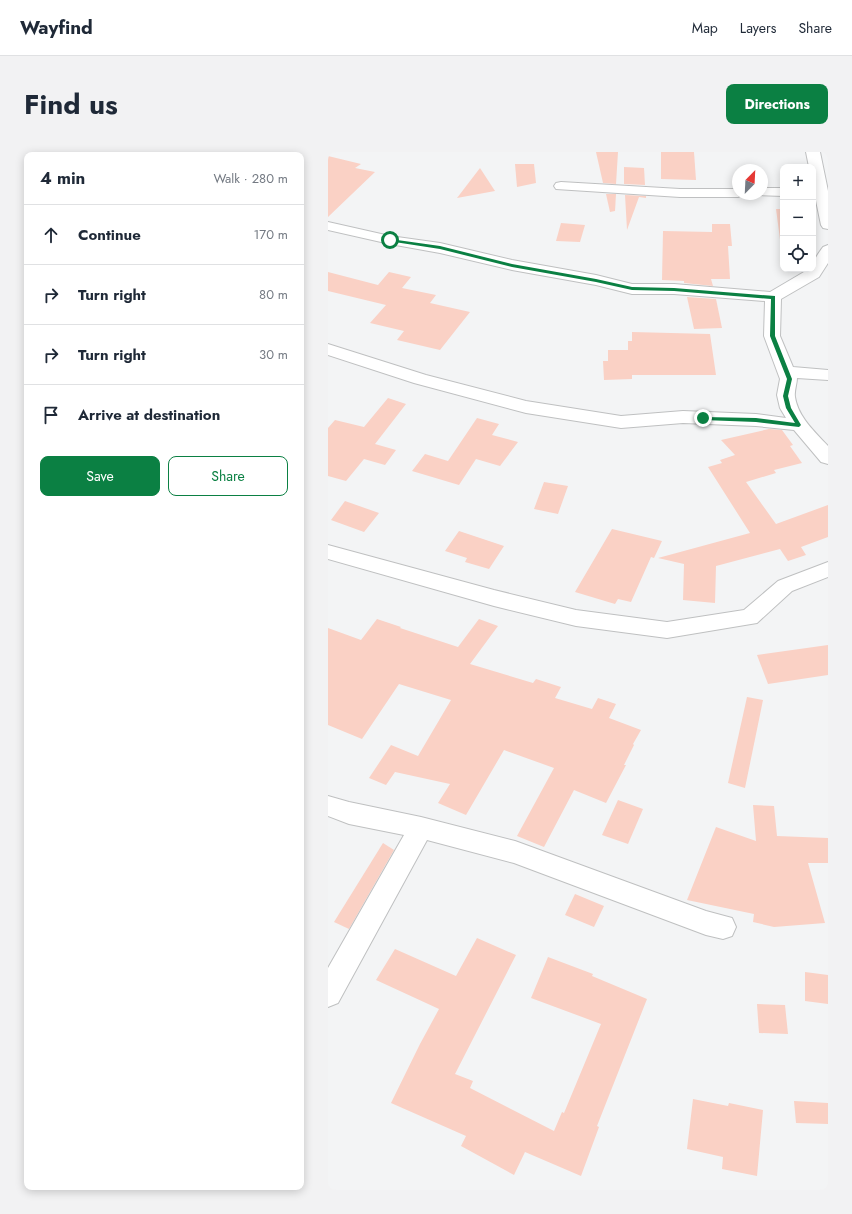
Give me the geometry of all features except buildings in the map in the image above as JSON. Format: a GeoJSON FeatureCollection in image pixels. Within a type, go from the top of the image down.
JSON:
{"type":"FeatureCollection","features":[{"type":"Feature","properties":{"kind":"street"},"geometry":{"type":"LineString","coordinates":[[813,152],[817,194],[828,225]]}},
{"type":"Feature","properties":{"kind":"street"},"geometry":{"type":"LineString","coordinates":[[560,186],[680,193],[732,192]]}},
{"type":"Feature","properties":{"kind":"street"},"geometry":{"type":"LineString","coordinates":[[768,192],[780,192]]}},
{"type":"Feature","properties":{"kind":"street"},"geometry":{"type":"LineString","coordinates":[[328,226],[390,240],[440,248],[512,265],[596,280],[632,289],[674,289],[773,297],[814,274],[828,250]]}},
{"type":"Feature","properties":{"kind":"street"},"geometry":{"type":"LineString","coordinates":[[773,297],[772,336],[789,379],[786,396],[789,408],[799,425],[828,458]]}},
{"type":"Feature","properties":{"kind":"street"},"geometry":{"type":"LineString","coordinates":[[328,349],[420,379],[526,407],[621,422],[683,417],[756,420],[799,425]]}},
{"type":"Feature","properties":{"kind":"street"},"geometry":{"type":"LineString","coordinates":[[786,372],[828,375]]}},
{"type":"Feature","properties":{"kind":"street"},"geometry":{"type":"LineString","coordinates":[[328,552],[494,598],[576,618],[667,630],[750,617],[785,586],[828,569]]}},
{"type":"Feature","properties":{"kind":"street"},"geometry":{"type":"LineString","coordinates":[[328,806],[349,813],[421,828],[515,852],[723,927]]}},
{"type":"Feature","properties":{"kind":"street"},"geometry":{"type":"LineString","coordinates":[[328,994],[421,828]]}},
{"type":"Feature","properties":{"kind":"route"},"geometry":{"type":"LineString","coordinates":[[390,240],[440,248],[512,265],[596,280],[632,289],[674,289],[773,297],[772,336],[789,379],[786,396],[789,408],[799,425],[756,420],[703,418]]}}]}
